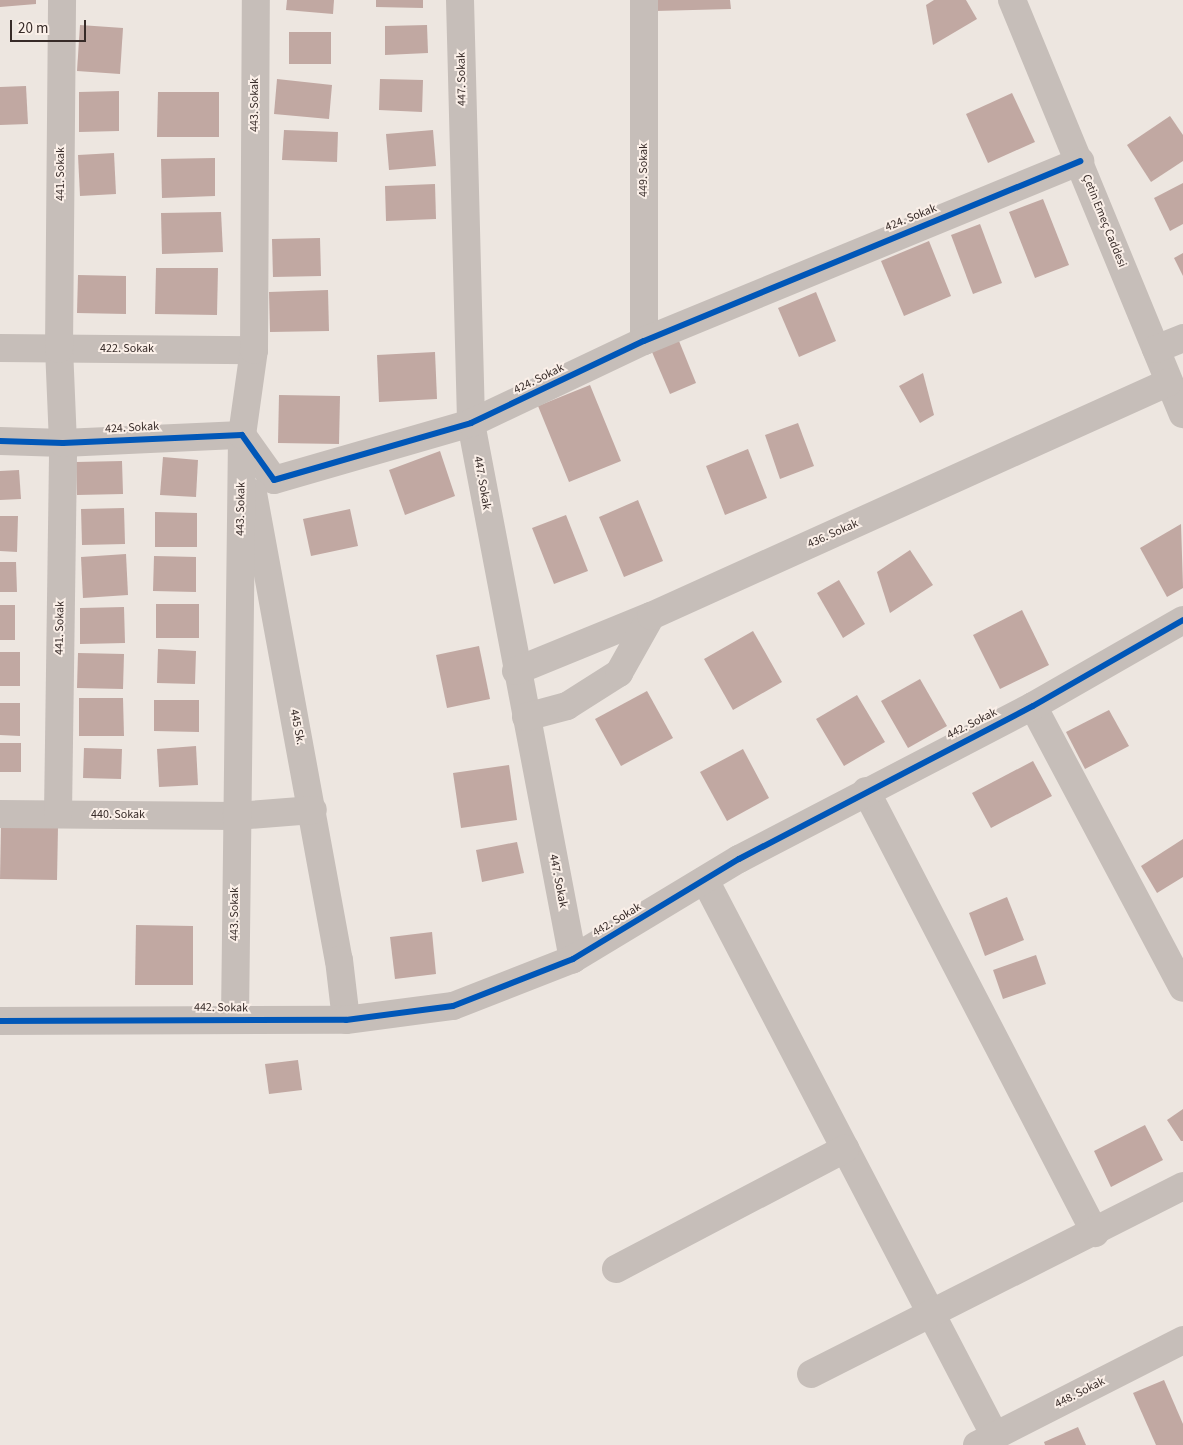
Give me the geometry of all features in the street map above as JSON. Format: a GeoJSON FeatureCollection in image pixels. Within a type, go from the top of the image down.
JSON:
{"type":"FeatureCollection","features":[{"type":"Feature","properties":{"kind":"street","name":"441. Sokak"},"geometry":{"type":"LineString","coordinates":[[58,814],[63,443],[59,348],[62,0]]}},
{"type":"Feature","properties":{"kind":"street","name":"443. Sokak"},"geometry":{"type":"LineString","coordinates":[[235,1019],[242,435],[254,350],[256,0]]}},
{"type":"Feature","properties":{"kind":"street","name":"447. Sokak"},"geometry":{"type":"LineString","coordinates":[[460,0],[471,424],[516,671],[573,959]]}},
{"type":"Feature","properties":{"kind":"street","name":"449. Sokak"},"geometry":{"type":"LineString","coordinates":[[644,0],[644,340]]}},
{"type":"Feature","properties":{"kind":"street","name":"Çetin Emeç Caddesi"},"geometry":{"type":"LineString","coordinates":[[1012,0],[1080,161],[1168,382],[1183,414]]}},
{"type":"Feature","properties":{"kind":"street","name":"424. Sokak"},"geometry":{"type":"LineString","coordinates":[[0,441],[63,443],[242,435],[274,480],[471,424],[644,340],[1080,161]]}},
{"type":"Feature","properties":{"kind":"street"},"geometry":{"type":"LineString","coordinates":[[1156,349],[1183,338]]}},
{"type":"Feature","properties":{"kind":"street","name":"422. Sokak"},"geometry":{"type":"LineString","coordinates":[[0,348],[254,350]]}},
{"type":"Feature","properties":{"kind":"street","name":"436. Sokak"},"geometry":{"type":"LineString","coordinates":[[516,671],[651,616],[1168,382]]}},
{"type":"Feature","properties":{"kind":"street","name":"445 Sk."},"geometry":{"type":"LineString","coordinates":[[242,435],[313,810],[346,1020]]}},
{"type":"Feature","properties":{"kind":"street"},"geometry":{"type":"LineString","coordinates":[[526,717],[567,706],[619,674],[651,616]]}},
{"type":"Feature","properties":{"kind":"street","name":"442. Sokak"},"geometry":{"type":"LineString","coordinates":[[0,1021],[346,1020],[453,1006],[573,959],[705,880],[866,791],[1033,706],[1183,620]]}},
{"type":"Feature","properties":{"kind":"street"},"geometry":{"type":"LineString","coordinates":[[1033,706],[1183,988]]}},
{"type":"Feature","properties":{"kind":"street"},"geometry":{"type":"LineString","coordinates":[[866,791],[1095,1233]]}},
{"type":"Feature","properties":{"kind":"street","name":"440. Sokak"},"geometry":{"type":"LineString","coordinates":[[0,814],[236,816],[313,810]]}},
{"type":"Feature","properties":{"kind":"street"},"geometry":{"type":"LineString","coordinates":[[705,880],[931,1314],[986,1440]]}},
{"type":"Feature","properties":{"kind":"street"},"geometry":{"type":"LineString","coordinates":[[616,1269],[845,1149]]}},
{"type":"Feature","properties":{"kind":"street"},"geometry":{"type":"LineString","coordinates":[[811,1374],[1095,1233],[1183,1186]]}},
{"type":"Feature","properties":{"kind":"street","name":"448. Sokak"},"geometry":{"type":"LineString","coordinates":[[986,1440],[1183,1340]]}},
{"type":"Feature","properties":{"kind":"building"},"geometry":{"type":"Polygon","coordinates":[[[0,0],[36,0],[36,4],[0,7],[0,0]]]}},
{"type":"Feature","properties":{"kind":"building"},"geometry":{"type":"Polygon","coordinates":[[[287,0],[334,0],[333,14],[286,10],[287,0]]]}},
{"type":"Feature","properties":{"kind":"building"},"geometry":{"type":"Polygon","coordinates":[[[376,0],[423,0],[423,8],[376,7],[376,0]]]}},
{"type":"Feature","properties":{"kind":"building"},"geometry":{"type":"Polygon","coordinates":[[[654,0],[730,0],[731,9],[655,11],[654,0]]]}},
{"type":"Feature","properties":{"kind":"building"},"geometry":{"type":"Polygon","coordinates":[[[934,0],[966,0],[977,19],[933,45],[926,5],[934,0]]]}},
{"type":"Feature","properties":{"kind":"building"},"geometry":{"type":"Polygon","coordinates":[[[80,25],[123,28],[120,74],[77,71],[80,25]]]}},
{"type":"Feature","properties":{"kind":"building"},"geometry":{"type":"Polygon","coordinates":[[[427,25],[428,53],[385,55],[385,26],[427,25]]]}},
{"type":"Feature","properties":{"kind":"building"},"geometry":{"type":"Polygon","coordinates":[[[289,32],[331,32],[331,64],[289,64],[289,32]]]}},
{"type":"Feature","properties":{"kind":"building"},"geometry":{"type":"Polygon","coordinates":[[[277,79],[332,85],[329,119],[274,114],[277,79]]]}},
{"type":"Feature","properties":{"kind":"building"},"geometry":{"type":"Polygon","coordinates":[[[380,79],[423,80],[422,112],[379,110],[380,79]]]}},
{"type":"Feature","properties":{"kind":"building"},"geometry":{"type":"Polygon","coordinates":[[[26,86],[28,124],[0,125],[0,87],[26,86]]]}},
{"type":"Feature","properties":{"kind":"building"},"geometry":{"type":"Polygon","coordinates":[[[119,91],[119,131],[79,132],[79,92],[119,91]]]}},
{"type":"Feature","properties":{"kind":"building"},"geometry":{"type":"Polygon","coordinates":[[[158,92],[219,92],[219,137],[157,137],[158,92]]]}},
{"type":"Feature","properties":{"kind":"building"},"geometry":{"type":"Polygon","coordinates":[[[1012,93],[1035,142],[988,163],[966,114],[1012,93]]]}},
{"type":"Feature","properties":{"kind":"building"},"geometry":{"type":"Polygon","coordinates":[[[1170,116],[1183,135],[1183,161],[1151,182],[1127,145],[1170,116]]]}},
{"type":"Feature","properties":{"kind":"building"},"geometry":{"type":"Polygon","coordinates":[[[284,130],[338,132],[337,162],[282,160],[284,130]]]}},
{"type":"Feature","properties":{"kind":"building"},"geometry":{"type":"Polygon","coordinates":[[[433,130],[436,166],[389,170],[386,134],[433,130]]]}},
{"type":"Feature","properties":{"kind":"building"},"geometry":{"type":"Polygon","coordinates":[[[114,153],[116,194],[80,196],[78,155],[114,153]]]}},
{"type":"Feature","properties":{"kind":"building"},"geometry":{"type":"Polygon","coordinates":[[[215,158],[215,196],[162,198],[161,159],[215,158]]]}},
{"type":"Feature","properties":{"kind":"building"},"geometry":{"type":"Polygon","coordinates":[[[1183,183],[1183,224],[1170,231],[1154,198],[1183,183]]]}},
{"type":"Feature","properties":{"kind":"building"},"geometry":{"type":"Polygon","coordinates":[[[435,184],[436,219],[386,221],[385,186],[435,184]]]}},
{"type":"Feature","properties":{"kind":"building"},"geometry":{"type":"Polygon","coordinates":[[[1043,199],[1069,265],[1035,278],[1009,212],[1043,199]]]}},
{"type":"Feature","properties":{"kind":"building"},"geometry":{"type":"Polygon","coordinates":[[[221,212],[223,252],[162,254],[161,213],[221,212]]]}},
{"type":"Feature","properties":{"kind":"building"},"geometry":{"type":"Polygon","coordinates":[[[980,224],[1002,283],[973,294],[951,235],[980,224]]]}},
{"type":"Feature","properties":{"kind":"building"},"geometry":{"type":"Polygon","coordinates":[[[320,238],[321,276],[273,277],[272,239],[320,238]]]}},
{"type":"Feature","properties":{"kind":"building"},"geometry":{"type":"Polygon","coordinates":[[[929,241],[951,296],[904,316],[881,261],[929,241]]]}},
{"type":"Feature","properties":{"kind":"building"},"geometry":{"type":"Polygon","coordinates":[[[1183,253],[1183,276],[1174,258],[1183,253]]]}},
{"type":"Feature","properties":{"kind":"building"},"geometry":{"type":"Polygon","coordinates":[[[156,268],[218,268],[217,315],[155,314],[156,268]]]}},
{"type":"Feature","properties":{"kind":"building"},"geometry":{"type":"Polygon","coordinates":[[[78,275],[126,276],[126,314],[77,313],[78,275]]]}},
{"type":"Feature","properties":{"kind":"building"},"geometry":{"type":"Polygon","coordinates":[[[328,290],[329,331],[270,332],[269,292],[328,290]]]}},
{"type":"Feature","properties":{"kind":"building"},"geometry":{"type":"Polygon","coordinates":[[[816,292],[836,341],[799,357],[778,308],[816,292]]]}},
{"type":"Feature","properties":{"kind":"building"},"geometry":{"type":"Polygon","coordinates":[[[679,341],[696,383],[670,394],[652,352],[679,341]]]}},
{"type":"Feature","properties":{"kind":"building"},"geometry":{"type":"Polygon","coordinates":[[[435,352],[437,399],[379,402],[377,355],[435,352]]]}},
{"type":"Feature","properties":{"kind":"building"},"geometry":{"type":"Polygon","coordinates":[[[923,373],[934,415],[920,423],[899,386],[923,373]]]}},
{"type":"Feature","properties":{"kind":"building"},"geometry":{"type":"Polygon","coordinates":[[[590,385],[621,461],[569,482],[538,406],[590,385]]]}},
{"type":"Feature","properties":{"kind":"building"},"geometry":{"type":"Polygon","coordinates":[[[279,395],[340,396],[339,444],[278,443],[279,395]]]}},
{"type":"Feature","properties":{"kind":"building"},"geometry":{"type":"Polygon","coordinates":[[[798,423],[814,466],[780,479],[765,435],[798,423]]]}},
{"type":"Feature","properties":{"kind":"building"},"geometry":{"type":"Polygon","coordinates":[[[748,449],[767,498],[725,515],[706,466],[748,449]]]}},
{"type":"Feature","properties":{"kind":"building"},"geometry":{"type":"Polygon","coordinates":[[[440,451],[455,496],[405,515],[389,470],[440,451]]]}},
{"type":"Feature","properties":{"kind":"building"},"geometry":{"type":"Polygon","coordinates":[[[163,457],[198,460],[196,497],[160,495],[163,457]]]}},
{"type":"Feature","properties":{"kind":"building"},"geometry":{"type":"Polygon","coordinates":[[[122,461],[123,494],[77,495],[76,462],[122,461]]]}},
{"type":"Feature","properties":{"kind":"building"},"geometry":{"type":"Polygon","coordinates":[[[19,470],[21,499],[0,500],[0,471],[19,470]]]}},
{"type":"Feature","properties":{"kind":"building"},"geometry":{"type":"Polygon","coordinates":[[[638,500],[663,561],[624,577],[599,517],[638,500]]]}},
{"type":"Feature","properties":{"kind":"building"},"geometry":{"type":"Polygon","coordinates":[[[124,508],[125,544],[82,545],[81,509],[124,508]]]}},
{"type":"Feature","properties":{"kind":"building"},"geometry":{"type":"Polygon","coordinates":[[[350,509],[358,546],[311,556],[303,519],[350,509]]]}},
{"type":"Feature","properties":{"kind":"building"},"geometry":{"type":"Polygon","coordinates":[[[155,512],[197,513],[197,547],[155,547],[155,512]]]}},
{"type":"Feature","properties":{"kind":"building"},"geometry":{"type":"Polygon","coordinates":[[[566,515],[588,571],[554,584],[532,528],[566,515]]]}},
{"type":"Feature","properties":{"kind":"building"},"geometry":{"type":"Polygon","coordinates":[[[0,516],[18,516],[17,552],[0,551],[0,516]]]}},
{"type":"Feature","properties":{"kind":"building"},"geometry":{"type":"Polygon","coordinates":[[[1181,524],[1183,588],[1167,597],[1140,548],[1181,524]]]}},
{"type":"Feature","properties":{"kind":"building"},"geometry":{"type":"Polygon","coordinates":[[[910,550],[933,585],[890,613],[877,572],[910,550]]]}},
{"type":"Feature","properties":{"kind":"building"},"geometry":{"type":"Polygon","coordinates":[[[126,554],[128,595],[83,598],[81,557],[126,554]]]}},
{"type":"Feature","properties":{"kind":"building"},"geometry":{"type":"Polygon","coordinates":[[[154,556],[196,557],[196,592],[153,591],[154,556]]]}},
{"type":"Feature","properties":{"kind":"building"},"geometry":{"type":"Polygon","coordinates":[[[0,562],[16,562],[17,592],[0,592],[0,562]]]}},
{"type":"Feature","properties":{"kind":"building"},"geometry":{"type":"Polygon","coordinates":[[[839,580],[865,624],[843,638],[817,593],[839,580]]]}},
{"type":"Feature","properties":{"kind":"building"},"geometry":{"type":"Polygon","coordinates":[[[156,604],[199,604],[199,638],[156,638],[156,604]]]}},
{"type":"Feature","properties":{"kind":"building"},"geometry":{"type":"Polygon","coordinates":[[[0,605],[15,605],[15,640],[0,640],[0,605]]]}},
{"type":"Feature","properties":{"kind":"building"},"geometry":{"type":"Polygon","coordinates":[[[124,607],[125,643],[80,644],[80,608],[124,607]]]}},
{"type":"Feature","properties":{"kind":"building"},"geometry":{"type":"Polygon","coordinates":[[[1022,610],[1049,665],[1000,689],[973,635],[1022,610]]]}},
{"type":"Feature","properties":{"kind":"building"},"geometry":{"type":"Polygon","coordinates":[[[753,631],[782,682],[733,710],[704,659],[753,631]]]}},
{"type":"Feature","properties":{"kind":"building"},"geometry":{"type":"Polygon","coordinates":[[[479,646],[490,699],[447,708],[436,655],[479,646]]]}},
{"type":"Feature","properties":{"kind":"building"},"geometry":{"type":"Polygon","coordinates":[[[158,649],[196,651],[195,684],[157,683],[158,649]]]}},
{"type":"Feature","properties":{"kind":"building"},"geometry":{"type":"Polygon","coordinates":[[[0,652],[20,652],[20,686],[0,686],[0,652]]]}},
{"type":"Feature","properties":{"kind":"building"},"geometry":{"type":"Polygon","coordinates":[[[78,653],[124,654],[123,689],[77,688],[78,653]]]}},
{"type":"Feature","properties":{"kind":"building"},"geometry":{"type":"Polygon","coordinates":[[[920,679],[947,726],[908,748],[881,701],[920,679]]]}},
{"type":"Feature","properties":{"kind":"building"},"geometry":{"type":"Polygon","coordinates":[[[647,691],[673,738],[621,766],[595,719],[647,691]]]}},
{"type":"Feature","properties":{"kind":"building"},"geometry":{"type":"Polygon","coordinates":[[[857,695],[885,742],[844,766],[816,719],[857,695]]]}},
{"type":"Feature","properties":{"kind":"building"},"geometry":{"type":"Polygon","coordinates":[[[79,698],[123,698],[124,736],[79,736],[79,698]]]}},
{"type":"Feature","properties":{"kind":"building"},"geometry":{"type":"Polygon","coordinates":[[[154,700],[199,700],[199,732],[154,731],[154,700]]]}},
{"type":"Feature","properties":{"kind":"building"},"geometry":{"type":"Polygon","coordinates":[[[0,703],[20,703],[20,736],[0,735],[0,703]]]}},
{"type":"Feature","properties":{"kind":"building"},"geometry":{"type":"Polygon","coordinates":[[[1109,710],[1129,746],[1085,769],[1066,732],[1109,710]]]}},
{"type":"Feature","properties":{"kind":"building"},"geometry":{"type":"Polygon","coordinates":[[[0,743],[21,743],[21,772],[0,772],[0,743]]]}},
{"type":"Feature","properties":{"kind":"building"},"geometry":{"type":"Polygon","coordinates":[[[196,746],[198,785],[159,787],[157,749],[196,746]]]}},
{"type":"Feature","properties":{"kind":"building"},"geometry":{"type":"Polygon","coordinates":[[[84,748],[122,749],[121,779],[83,778],[84,748]]]}},
{"type":"Feature","properties":{"kind":"building"},"geometry":{"type":"Polygon","coordinates":[[[743,749],[769,798],[727,821],[700,772],[743,749]]]}},
{"type":"Feature","properties":{"kind":"building"},"geometry":{"type":"Polygon","coordinates":[[[1033,761],[1052,796],[991,828],[972,793],[1033,761]]]}},
{"type":"Feature","properties":{"kind":"building"},"geometry":{"type":"Polygon","coordinates":[[[509,765],[517,820],[461,828],[453,773],[509,765]]]}},
{"type":"Feature","properties":{"kind":"building"},"geometry":{"type":"Polygon","coordinates":[[[1,826],[58,827],[57,880],[0,879],[1,826]]]}},
{"type":"Feature","properties":{"kind":"building"},"geometry":{"type":"Polygon","coordinates":[[[1183,839],[1183,877],[1157,893],[1141,866],[1183,839]]]}},
{"type":"Feature","properties":{"kind":"building"},"geometry":{"type":"Polygon","coordinates":[[[517,842],[524,873],[482,882],[476,850],[517,842]]]}},
{"type":"Feature","properties":{"kind":"building"},"geometry":{"type":"Polygon","coordinates":[[[1007,897],[1024,940],[985,956],[969,913],[1007,897]]]}},
{"type":"Feature","properties":{"kind":"building"},"geometry":{"type":"Polygon","coordinates":[[[136,925],[193,926],[193,985],[135,985],[136,925]]]}},
{"type":"Feature","properties":{"kind":"building"},"geometry":{"type":"Polygon","coordinates":[[[432,932],[436,974],[395,979],[390,937],[432,932]]]}},
{"type":"Feature","properties":{"kind":"building"},"geometry":{"type":"Polygon","coordinates":[[[1036,955],[1046,984],[1003,999],[993,970],[1036,955]]]}},
{"type":"Feature","properties":{"kind":"building"},"geometry":{"type":"Polygon","coordinates":[[[298,1060],[302,1090],[269,1094],[265,1064],[298,1060]]]}},
{"type":"Feature","properties":{"kind":"building"},"geometry":{"type":"Polygon","coordinates":[[[1183,1109],[1183,1141],[1181,1141],[1167,1120],[1183,1109]]]}},
{"type":"Feature","properties":{"kind":"building"},"geometry":{"type":"Polygon","coordinates":[[[1145,1125],[1163,1160],[1111,1187],[1094,1151],[1145,1125]]]}},
{"type":"Feature","properties":{"kind":"building"},"geometry":{"type":"Polygon","coordinates":[[[1164,1380],[1183,1424],[1183,1445],[1156,1445],[1133,1393],[1164,1380]]]}},
{"type":"Feature","properties":{"kind":"building"},"geometry":{"type":"Polygon","coordinates":[[[1078,1427],[1086,1445],[1045,1445],[1044,1442],[1078,1427]]]}},
{"type":"Feature","properties":{"kind":"cycle path"},"geometry":{"type":"LineString","coordinates":[[0,441],[63,443],[242,435],[274,480],[471,423],[644,341],[1080,161]]}},
{"type":"Feature","properties":{"kind":"cycle path"},"geometry":{"type":"LineString","coordinates":[[0,1021],[346,1020],[453,1006],[573,959],[739,859],[1033,706],[1183,620]]}}]}
